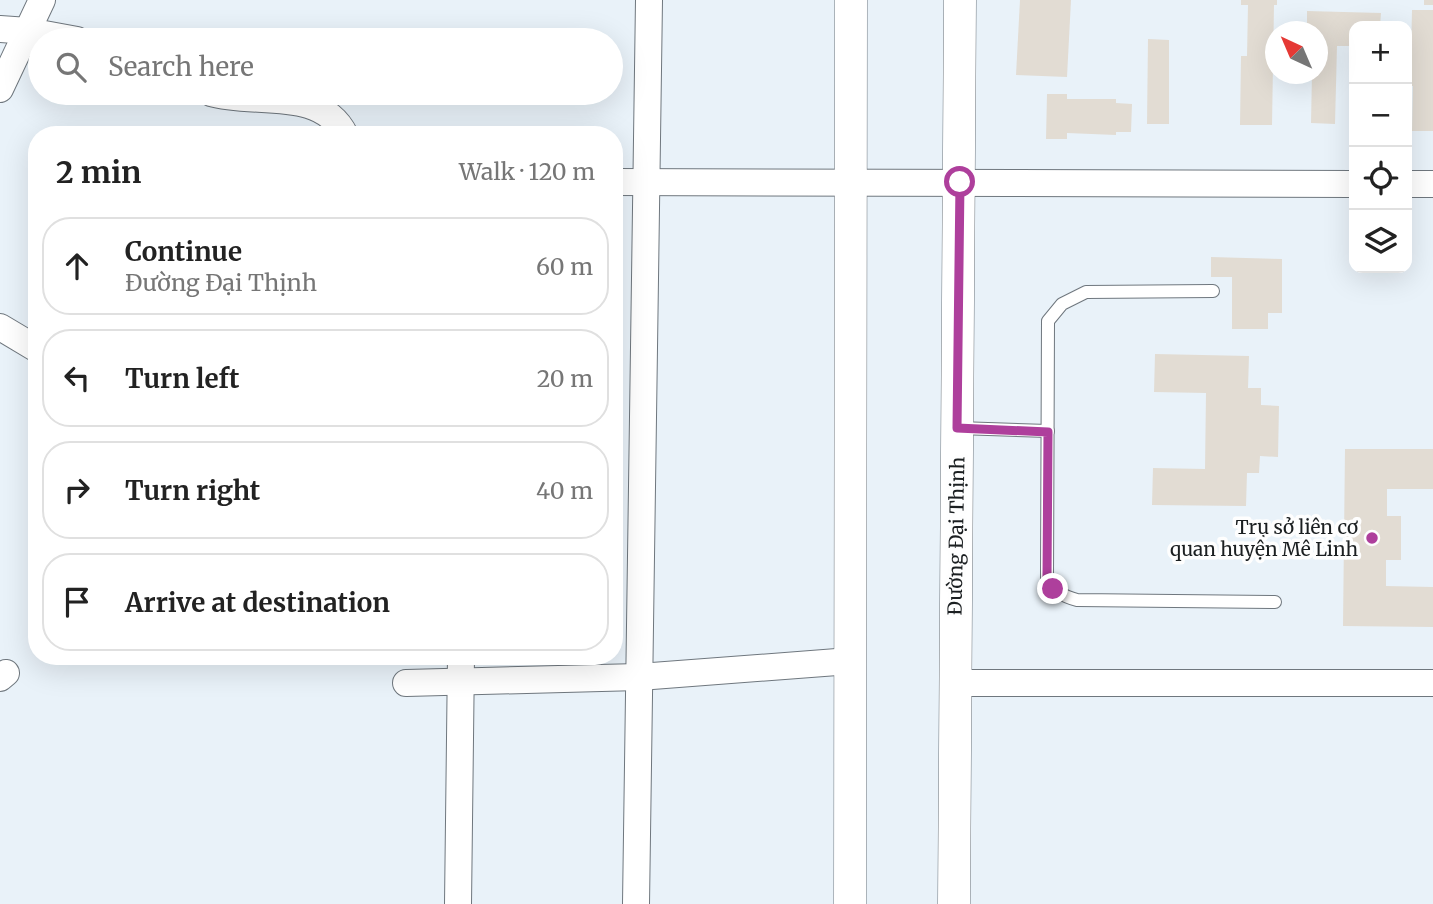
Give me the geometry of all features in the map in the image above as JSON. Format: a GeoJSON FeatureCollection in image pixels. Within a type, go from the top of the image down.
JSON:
{"type":"FeatureCollection","features":[{"type":"Feature","properties":{"kind":"street"},"geometry":{"type":"LineString","coordinates":[[29,28],[42,0]]}},
{"type":"Feature","properties":{"kind":"street"},"geometry":{"type":"LineString","coordinates":[[636,904],[649,0]]}},
{"type":"Feature","properties":{"kind":"street"},"geometry":{"type":"LineString","coordinates":[[850,904],[851,0]]}},
{"type":"Feature","properties":{"kind":"street","name":"Đường Đại Thịnh"},"geometry":{"type":"LineString","coordinates":[[954,904],[960,0]]}},
{"type":"Feature","properties":{"kind":"street"},"geometry":{"type":"LineString","coordinates":[[0,29],[28,31],[0,89]]}},
{"type":"Feature","properties":{"kind":"street"},"geometry":{"type":"LineString","coordinates":[[315,105],[331,115],[339,126]]}},
{"type":"Feature","properties":{"kind":"street"},"geometry":{"type":"LineString","coordinates":[[623,182],[1349,184]]}},
{"type":"Feature","properties":{"kind":"street"},"geometry":{"type":"LineString","coordinates":[[1412,184],[1433,184]]}},
{"type":"Feature","properties":{"kind":"street"},"geometry":{"type":"LineString","coordinates":[[0,327],[28,344]]}},
{"type":"Feature","properties":{"kind":"street"},"geometry":{"type":"LineString","coordinates":[[406,683],[461,669],[639,677],[850,661]]}},
{"type":"Feature","properties":{"kind":"street"},"geometry":{"type":"LineString","coordinates":[[458,904],[461,669]]}},
{"type":"Feature","properties":{"kind":"street"},"geometry":{"type":"LineString","coordinates":[[955,683],[1433,683]]}},
{"type":"Feature","properties":{"kind":"lane"},"geometry":{"type":"LineString","coordinates":[[1213,291],[1086,292],[1062,304],[1048,321],[1047,578],[1053,589],[1063,596],[1077,600],[1275,602]]}},
{"type":"Feature","properties":{"kind":"lane"},"geometry":{"type":"LineString","coordinates":[[957,428],[1048,432]]}},
{"type":"Feature","properties":{"kind":"building"},"geometry":{"type":"Polygon","coordinates":[[[1020,0],[1071,0],[1067,77],[1016,75],[1020,0]]]}},
{"type":"Feature","properties":{"kind":"building"},"geometry":{"type":"Polygon","coordinates":[[[1241,0],[1277,0],[1277,5],[1274,5],[1274,21],[1265,21],[1265,84],[1273,84],[1272,125],[1240,125],[1241,56],[1247,56],[1248,5],[1241,5],[1241,0]]]}},
{"type":"Feature","properties":{"kind":"building"},"geometry":{"type":"Polygon","coordinates":[[[1424,0],[1433,0],[1433,5],[1424,5],[1424,0]]]}},
{"type":"Feature","properties":{"kind":"building"},"geometry":{"type":"Polygon","coordinates":[[[1412,10],[1433,10],[1433,131],[1412,131],[1412,10]]]}},
{"type":"Feature","properties":{"kind":"building"},"geometry":{"type":"Polygon","coordinates":[[[1307,11],[1381,13],[1380,21],[1349,21],[1349,46],[1337,46],[1335,124],[1311,123],[1312,84],[1328,84],[1328,21],[1307,21],[1307,11]]]}},
{"type":"Feature","properties":{"kind":"building"},"geometry":{"type":"Polygon","coordinates":[[[1148,39],[1169,40],[1169,124],[1147,124],[1148,39]]]}},
{"type":"Feature","properties":{"kind":"building"},"geometry":{"type":"Polygon","coordinates":[[[1047,94],[1067,94],[1067,99],[1116,99],[1116,103],[1132,104],[1131,132],[1116,132],[1116,135],[1067,133],[1067,139],[1046,139],[1047,94]]]}},
{"type":"Feature","properties":{"kind":"building"},"geometry":{"type":"Polygon","coordinates":[[[1211,257],[1282,259],[1282,313],[1268,313],[1268,329],[1232,329],[1232,277],[1211,277],[1211,257]]]}},
{"type":"Feature","properties":{"kind":"building"},"geometry":{"type":"Polygon","coordinates":[[[1155,354],[1249,356],[1248,388],[1261,388],[1261,405],[1279,406],[1278,457],[1260,456],[1259,473],[1247,473],[1246,506],[1152,505],[1153,468],[1205,469],[1206,393],[1154,392],[1155,354]]]}},
{"type":"Feature","properties":{"kind":"building","name":"Trụ sở liên cơ quan huyện Mê Linh"},"geometry":{"type":"Polygon","coordinates":[[[1345,449],[1433,449],[1433,489],[1387,489],[1387,516],[1401,516],[1401,560],[1386,560],[1386,586],[1433,587],[1433,627],[1343,626],[1345,449]]]}},
{"type":"Feature","properties":{"kind":"place","name":"Trụ sở liên cơ quan huyện Mê Linh"},"geometry":{"type":"Point","coordinates":[1372,538]}},
{"type":"Feature","properties":{"kind":"route"},"geometry":{"type":"LineString","coordinates":[[960,182],[957,428],[1048,432],[1047,578],[1053,589]]}}]}
